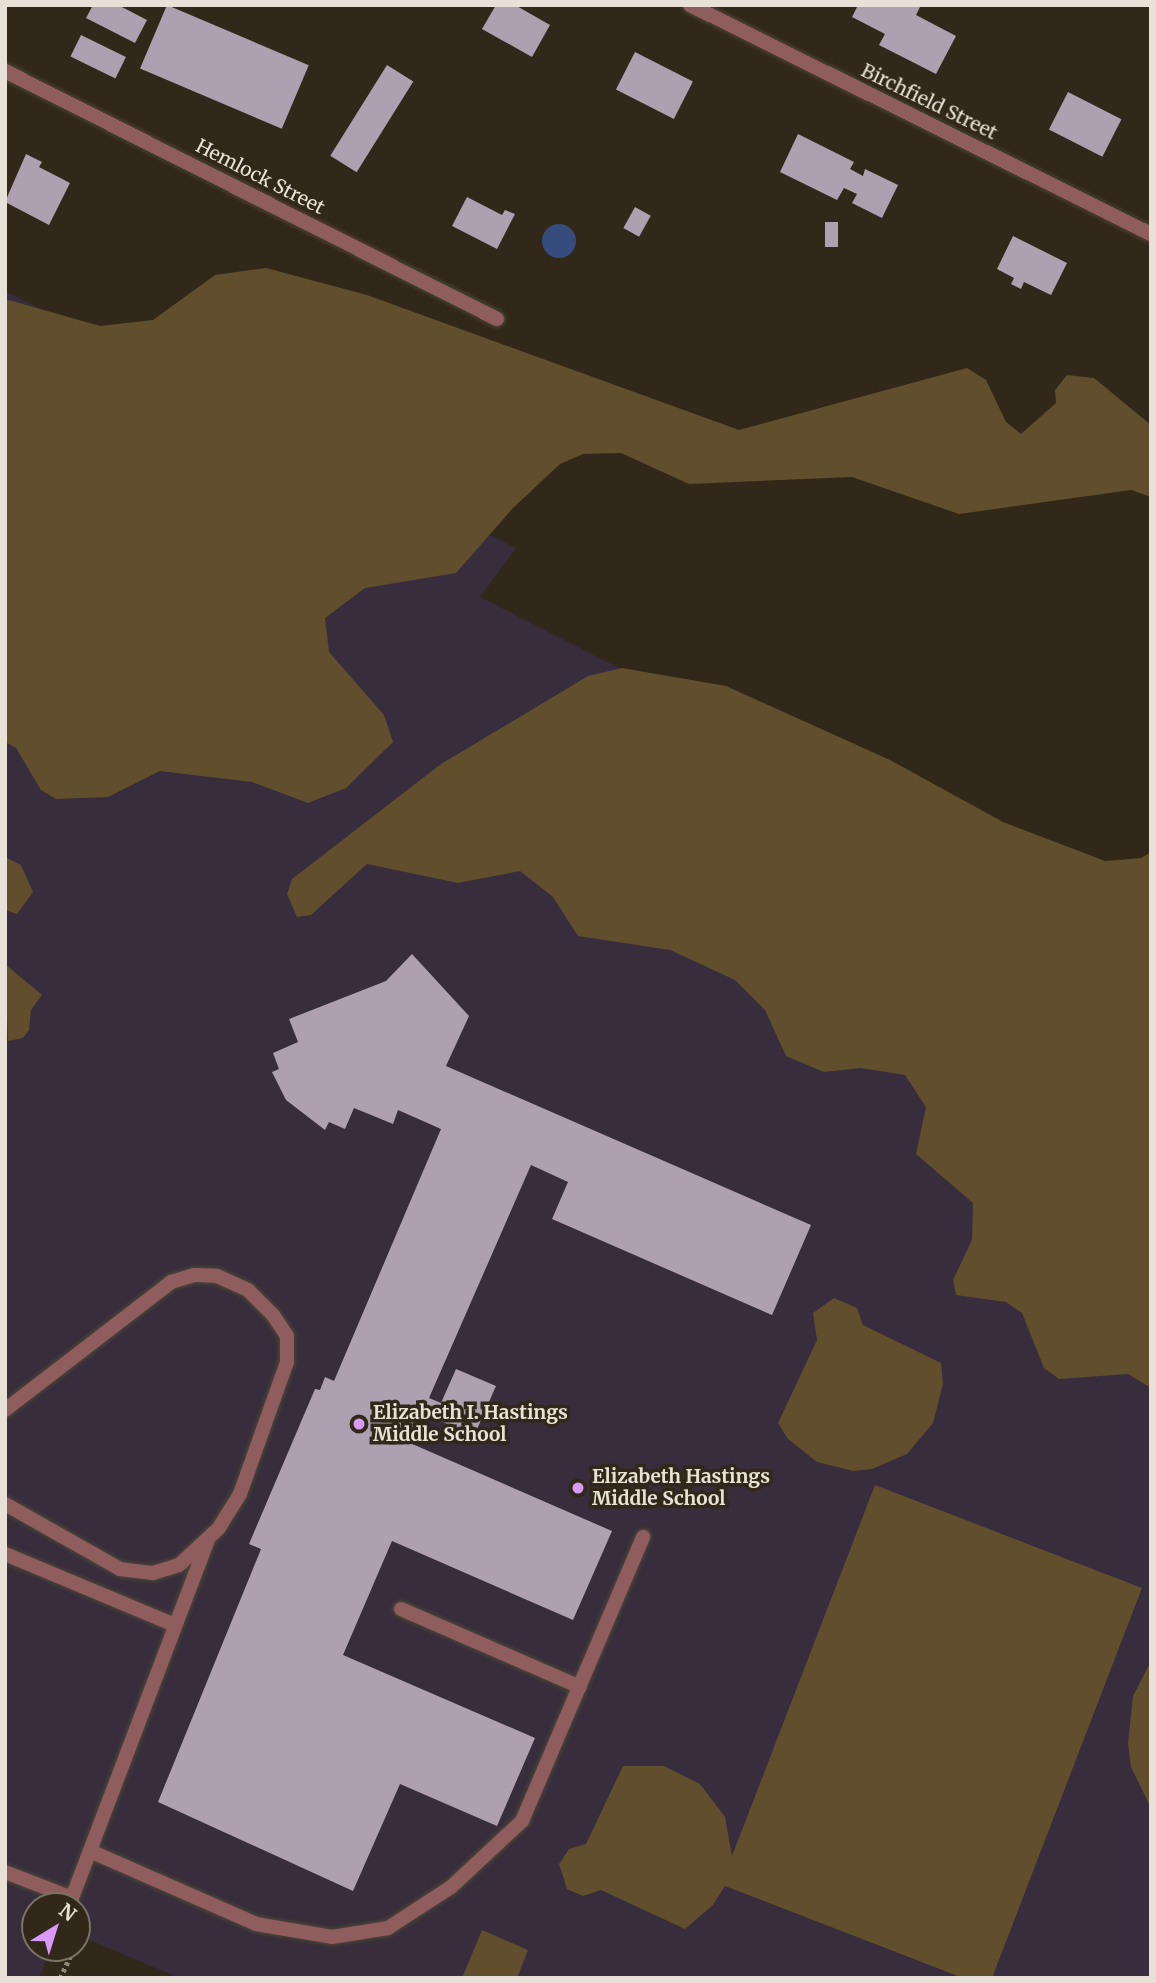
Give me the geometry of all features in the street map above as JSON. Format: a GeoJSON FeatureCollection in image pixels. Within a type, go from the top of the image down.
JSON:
{"type":"FeatureCollection","features":[{"type":"Feature","properties":{"kind":"street","name":"Birchfield Street"},"geometry":{"type":"LineString","coordinates":[[690,5],[1151,234]]}},
{"type":"Feature","properties":{"kind":"street","name":"Hemlock Street"},"geometry":{"type":"LineString","coordinates":[[5,71],[497,319]]}},
{"type":"Feature","properties":{"kind":"street"},"geometry":{"type":"LineString","coordinates":[[5,1410],[171,1282],[206,1274],[248,1290],[281,1325],[287,1336],[287,1362],[240,1494],[207,1542],[72,1898],[5,1872]]}},
{"type":"Feature","properties":{"kind":"street"},"geometry":{"type":"LineString","coordinates":[[5,1504],[88,1554],[137,1573],[179,1564],[207,1542]]}},
{"type":"Feature","properties":{"kind":"street"},"geometry":{"type":"LineString","coordinates":[[90,1852],[256,1924],[332,1937],[388,1928],[451,1887],[522,1821],[643,1537]]}},
{"type":"Feature","properties":{"kind":"street"},"geometry":{"type":"LineString","coordinates":[[5,1554],[175,1625]]}},
{"type":"Feature","properties":{"kind":"street"},"geometry":{"type":"LineString","coordinates":[[401,1609],[580,1687]]}},
{"type":"Feature","properties":{"kind":"path"},"geometry":{"type":"LineString","coordinates":[[60,1978],[67,1962]]}},
{"type":"Feature","properties":{"kind":"shaded area"},"geometry":{"type":"Polygon","coordinates":[[[266,268],[367,295],[739,430],[967,368],[986,380],[1006,422],[1021,434],[1056,403],[1055,390],[1067,375],[1094,378],[1151,425],[1151,497],[1131,490],[959,514],[852,477],[689,484],[621,453],[583,454],[560,464],[513,508],[456,573],[365,588],[325,618],[329,652],[384,715],[393,742],[346,788],[308,803],[252,782],[160,771],[108,797],[56,799],[41,790],[16,748],[5,742],[5,299],[100,326],[153,320],[215,275],[266,268]]]}},
{"type":"Feature","properties":{"kind":"shaded area","name":"Elizabeth Hastings Middle School"},"geometry":{"type":"Polygon","coordinates":[[[5,291],[516,548],[480,597],[1151,940],[1151,1978],[180,1978],[91,1941],[91,1892],[21,1892],[21,1962],[46,1962],[39,1978],[5,1978],[5,291]]]}},
{"type":"Feature","properties":{"kind":"shaded area"},"geometry":{"type":"Polygon","coordinates":[[[622,668],[726,686],[890,760],[1003,822],[1105,861],[1141,858],[1151,852],[1151,1388],[1128,1374],[1059,1379],[1044,1368],[1022,1313],[1006,1302],[956,1295],[953,1280],[972,1240],[973,1203],[916,1154],[926,1107],[905,1075],[861,1068],[824,1072],[786,1056],[765,1010],[735,980],[670,950],[578,936],[553,897],[520,871],[458,883],[367,864],[311,915],[297,917],[287,894],[292,879],[441,764],[588,676],[622,668]]]}},
{"type":"Feature","properties":{"kind":"shaded area"},"geometry":{"type":"Polygon","coordinates":[[[5,857],[21,865],[33,892],[17,914],[5,910],[5,857]]]}},
{"type":"Feature","properties":{"kind":"shaded area"},"geometry":{"type":"Polygon","coordinates":[[[5,964],[42,995],[31,1010],[29,1030],[23,1038],[8,1041],[5,964]]]}},
{"type":"Feature","properties":{"kind":"shaded area"},"geometry":{"type":"Polygon","coordinates":[[[834,1298],[857,1308],[863,1325],[941,1363],[943,1384],[933,1423],[907,1454],[872,1469],[853,1471],[817,1462],[788,1439],[778,1423],[817,1340],[813,1313],[834,1298]]]}},
{"type":"Feature","properties":{"kind":"shaded area"},"geometry":{"type":"Polygon","coordinates":[[[875,1485],[1142,1588],[992,1978],[963,1978],[725,1886],[713,1905],[685,1929],[601,1890],[583,1896],[567,1889],[559,1864],[569,1849],[586,1844],[623,1766],[664,1766],[700,1784],[725,1817],[732,1856],[875,1485]]]}},
{"type":"Feature","properties":{"kind":"shaded area"},"geometry":{"type":"Polygon","coordinates":[[[1151,1661],[1151,1808],[1131,1767],[1128,1743],[1133,1696],[1151,1661]]]}},
{"type":"Feature","properties":{"kind":"shaded area"},"geometry":{"type":"Polygon","coordinates":[[[482,1930],[528,1950],[517,1978],[462,1978],[482,1930]]]}},
{"type":"Feature","properties":{"kind":"water"},"geometry":{"type":"Polygon","coordinates":[[[559,224],[571,229],[576,241],[571,253],[559,258],[547,253],[542,241],[547,229],[559,224]]]}},
{"type":"Feature","properties":{"kind":"building"},"geometry":{"type":"Polygon","coordinates":[[[93,5],[118,5],[147,20],[135,43],[86,18],[93,5]]]}},
{"type":"Feature","properties":{"kind":"building"},"geometry":{"type":"Polygon","coordinates":[[[167,5],[309,65],[282,129],[140,69],[167,5]]]}},
{"type":"Feature","properties":{"kind":"building"},"geometry":{"type":"Polygon","coordinates":[[[496,5],[515,5],[550,25],[532,57],[482,29],[496,5]]]}},
{"type":"Feature","properties":{"kind":"building"},"geometry":{"type":"Polygon","coordinates":[[[858,5],[921,5],[916,15],[956,36],[936,74],[879,45],[885,34],[852,17],[858,5]]]}},
{"type":"Feature","properties":{"kind":"building"},"geometry":{"type":"Polygon","coordinates":[[[81,35],[126,57],[115,78],[70,57],[81,35]]]}},
{"type":"Feature","properties":{"kind":"building"},"geometry":{"type":"Polygon","coordinates":[[[635,52],[693,82],[674,119],[616,89],[635,52]]]}},
{"type":"Feature","properties":{"kind":"building"},"geometry":{"type":"Polygon","coordinates":[[[387,65],[413,81],[357,172],[330,156],[387,65]]]}},
{"type":"Feature","properties":{"kind":"building"},"geometry":{"type":"Polygon","coordinates":[[[1068,92],[1121,119],[1102,157],[1049,129],[1068,92]]]}},
{"type":"Feature","properties":{"kind":"building"},"geometry":{"type":"Polygon","coordinates":[[[798,134],[854,162],[850,169],[863,176],[865,169],[898,185],[882,218],[852,203],[857,194],[844,188],[837,200],[780,172],[798,134]]]}},
{"type":"Feature","properties":{"kind":"building"},"geometry":{"type":"Polygon","coordinates":[[[26,154],[42,162],[39,167],[70,183],[49,225],[5,202],[26,154]]]}},
{"type":"Feature","properties":{"kind":"building"},"geometry":{"type":"Polygon","coordinates":[[[467,197],[502,215],[505,210],[515,214],[497,249],[452,226],[467,197]]]}},
{"type":"Feature","properties":{"kind":"building"},"geometry":{"type":"Polygon","coordinates":[[[635,207],[651,216],[639,237],[623,228],[635,207]]]}},
{"type":"Feature","properties":{"kind":"building"},"geometry":{"type":"Polygon","coordinates":[[[825,222],[838,222],[838,247],[825,247],[825,222]]]}},
{"type":"Feature","properties":{"kind":"building"},"geometry":{"type":"Polygon","coordinates":[[[1013,236],[1067,263],[1051,295],[1024,282],[1021,289],[1011,284],[1014,278],[997,269],[1013,236]]]}},
{"type":"Feature","properties":{"kind":"building","name":"Elizabeth I. Hastings Middle School"},"geometry":{"type":"Polygon","coordinates":[[[412,954],[469,1016],[446,1066],[811,1225],[772,1315],[552,1219],[568,1182],[531,1165],[429,1398],[441,1403],[456,1369],[496,1386],[474,1436],[423,1413],[410,1443],[612,1531],[573,1620],[392,1541],[343,1655],[535,1738],[497,1826],[400,1784],[353,1891],[158,1802],[261,1549],[249,1544],[315,1389],[320,1390],[325,1377],[334,1381],[441,1129],[398,1110],[393,1124],[354,1108],[345,1129],[329,1122],[325,1130],[286,1100],[272,1072],[279,1069],[273,1053],[298,1042],[289,1019],[386,981],[412,954]]]}},
{"type":"Feature","properties":{"kind":"place","name":"Elizabeth I. Hastings Middle School"},"geometry":{"type":"Point","coordinates":[359,1424]}},
{"type":"Feature","properties":{"kind":"place","name":"Elizabeth Hastings Middle School"},"geometry":{"type":"Point","coordinates":[578,1488]}}]}
